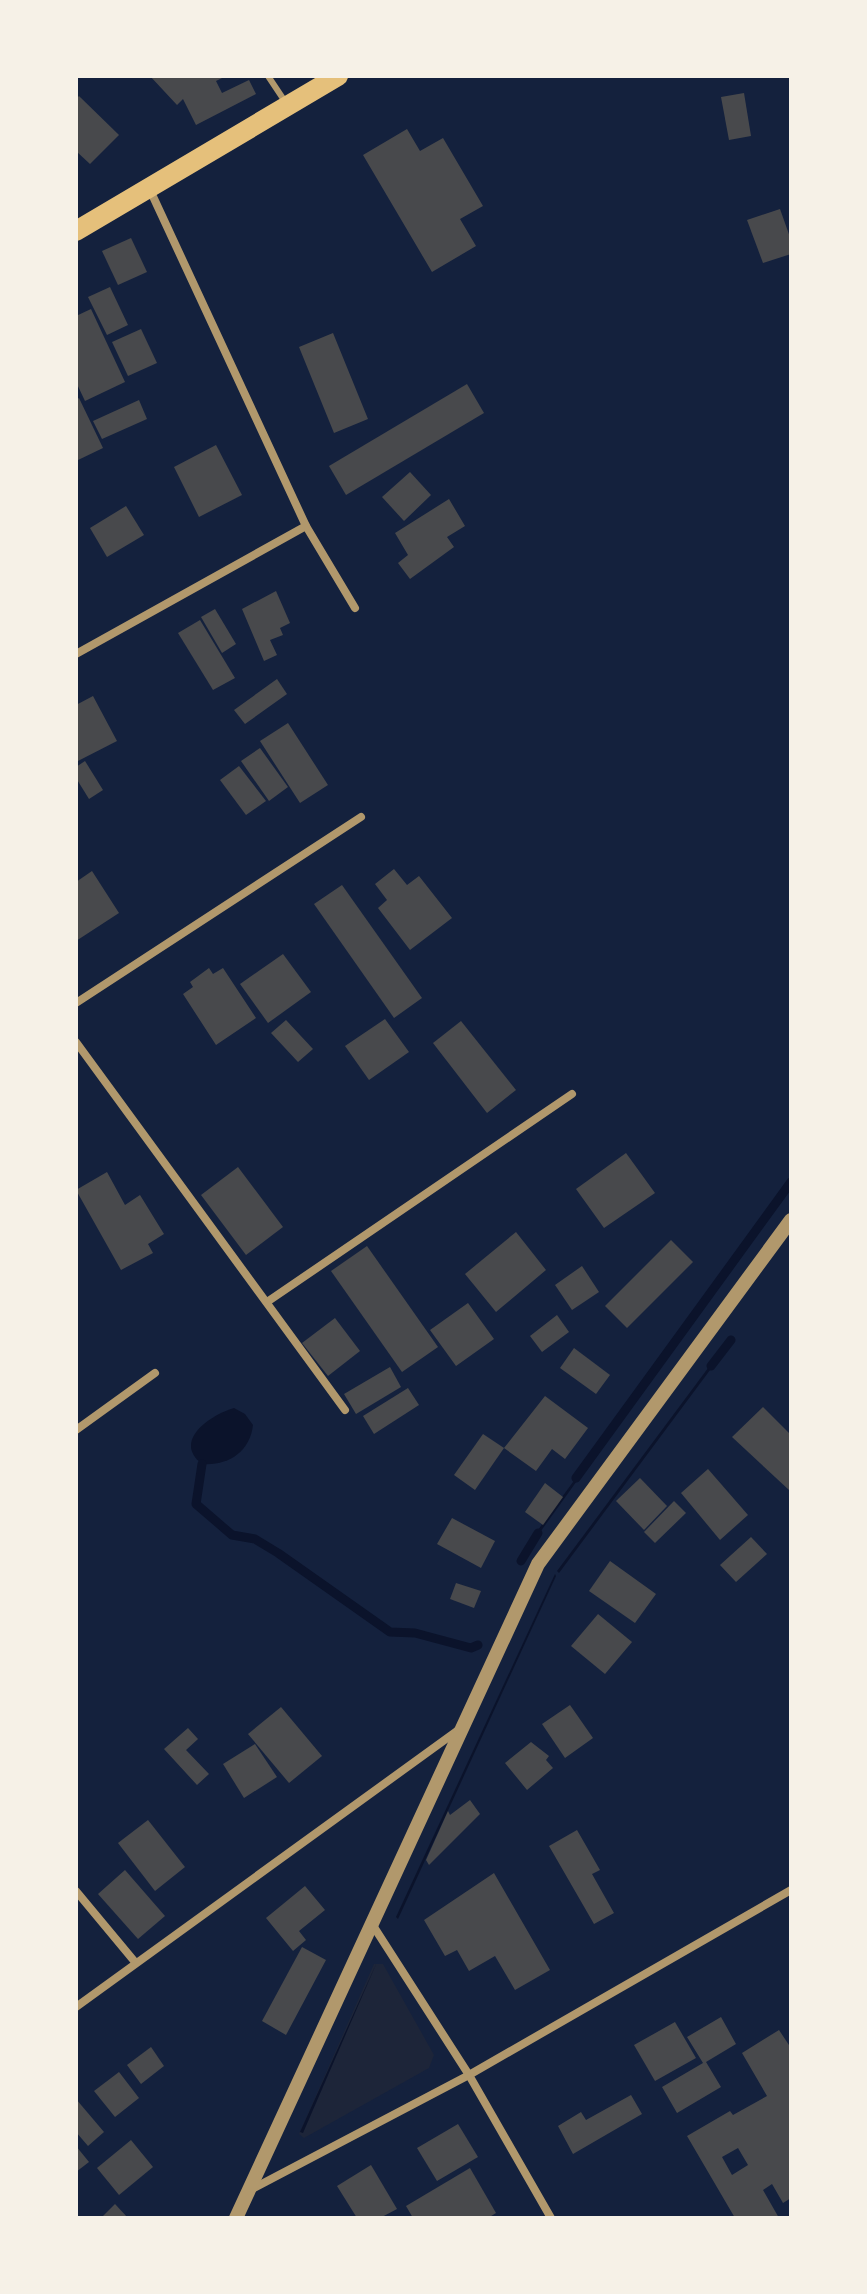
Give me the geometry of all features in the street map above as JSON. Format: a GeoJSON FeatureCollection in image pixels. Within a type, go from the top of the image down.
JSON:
{"type":"FeatureCollection","features":[{"type":"Feature","properties":{"kind":"main road"},"geometry":{"type":"LineString","coordinates":[[76,231],[338,76]]}},
{"type":"Feature","properties":{"kind":"street"},"geometry":{"type":"LineString","coordinates":[[150,190],[306,526],[355,608]]}},
{"type":"Feature","properties":{"kind":"street"},"geometry":{"type":"LineString","coordinates":[[76,654],[306,526]]}},
{"type":"Feature","properties":{"kind":"street"},"geometry":{"type":"LineString","coordinates":[[76,1003],[361,817]]}},
{"type":"Feature","properties":{"kind":"street"},"geometry":{"type":"LineString","coordinates":[[76,1042],[345,1410]]}},
{"type":"Feature","properties":{"kind":"street"},"geometry":{"type":"LineString","coordinates":[[267,1302],[572,1094]]}},
{"type":"Feature","properties":{"kind":"street"},"geometry":{"type":"LineString","coordinates":[[236,2218],[458,1731],[538,1564],[791,1220]]}},
{"type":"Feature","properties":{"kind":"street"},"geometry":{"type":"LineString","coordinates":[[76,1430],[155,1373]]}},
{"type":"Feature","properties":{"kind":"street"},"geometry":{"type":"LineString","coordinates":[[76,2007],[458,1731]]}},
{"type":"Feature","properties":{"kind":"street"},"geometry":{"type":"LineString","coordinates":[[251,2189],[469,2075],[791,1890]]}},
{"type":"Feature","properties":{"kind":"street"},"geometry":{"type":"LineString","coordinates":[[76,1891],[135,1962]]}},
{"type":"Feature","properties":{"kind":"street"},"geometry":{"type":"LineString","coordinates":[[371,1924],[469,2075],[551,2218]]}},
{"type":"Feature","properties":{"kind":"lane"},"geometry":{"type":"LineString","coordinates":[[268,76],[288,106]]}},
{"type":"Feature","properties":{"kind":"shaded area"},"geometry":{"type":"Polygon","coordinates":[[[791,1183],[533,1542],[530,1541],[791,1183]]]}},
{"type":"Feature","properties":{"kind":"shaded area"},"geometry":{"type":"Polygon","coordinates":[[[717,1356],[719,1358],[559,1573],[557,1571],[717,1356]]]}},
{"type":"Feature","properties":{"kind":"shaded area"},"geometry":{"type":"Polygon","coordinates":[[[234,1408],[245,1414],[253,1425],[247,1443],[229,1460],[202,1464],[191,1447],[193,1438],[205,1423],[234,1408]]]}},
{"type":"Feature","properties":{"kind":"shaded area"},"geometry":{"type":"Polygon","coordinates":[[[556,1576],[398,1919],[396,1917],[556,1576]]]}},
{"type":"Feature","properties":{"kind":"shaded area"},"geometry":{"type":"Polygon","coordinates":[[[377,1962],[303,2133],[300,2132],[377,1962]]]}},
{"type":"Feature","properties":{"kind":"shaded area"},"geometry":{"type":"Polygon","coordinates":[[[374,1964],[383,1964],[434,2055],[429,2068],[304,2138],[299,2134],[374,1964]]]}},
{"type":"Feature","properties":{"kind":"building"},"geometry":{"type":"Polygon","coordinates":[[[150,76],[226,76],[216,81],[222,93],[249,80],[256,94],[196,125],[183,99],[177,105],[150,76]]]}},
{"type":"Feature","properties":{"kind":"building"},"geometry":{"type":"Polygon","coordinates":[[[744,93],[751,136],[729,140],[721,97],[744,93]]]}},
{"type":"Feature","properties":{"kind":"building"},"geometry":{"type":"Polygon","coordinates":[[[79,96],[119,135],[90,164],[76,151],[76,99],[79,96]]]}},
{"type":"Feature","properties":{"kind":"building"},"geometry":{"type":"Polygon","coordinates":[[[407,129],[420,151],[443,138],[483,206],[460,219],[476,246],[432,272],[363,155],[407,129]]]}},
{"type":"Feature","properties":{"kind":"building"},"geometry":{"type":"Polygon","coordinates":[[[780,209],[791,240],[791,254],[763,263],[747,220],[780,209]]]}},
{"type":"Feature","properties":{"kind":"building"},"geometry":{"type":"Polygon","coordinates":[[[131,238],[147,272],[118,285],[102,251],[131,238]]]}},
{"type":"Feature","properties":{"kind":"building"},"geometry":{"type":"Polygon","coordinates":[[[110,287],[128,325],[107,335],[88,297],[110,287]]]}},
{"type":"Feature","properties":{"kind":"building"},"geometry":{"type":"Polygon","coordinates":[[[91,309],[125,382],[85,401],[76,382],[76,316],[91,309]]]}},
{"type":"Feature","properties":{"kind":"building"},"geometry":{"type":"Polygon","coordinates":[[[141,329],[157,363],[128,376],[112,342],[141,329]]]}},
{"type":"Feature","properties":{"kind":"building"},"geometry":{"type":"Polygon","coordinates":[[[333,333],[368,419],[334,433],[299,347],[333,333]]]}},
{"type":"Feature","properties":{"kind":"building"},"geometry":{"type":"Polygon","coordinates":[[[467,384],[484,413],[346,495],[329,466],[467,384]]]}},
{"type":"Feature","properties":{"kind":"building"},"geometry":{"type":"Polygon","coordinates":[[[79,398],[103,448],[76,461],[76,400],[79,398]]]}},
{"type":"Feature","properties":{"kind":"building"},"geometry":{"type":"Polygon","coordinates":[[[139,400],[147,419],[102,439],[93,421],[139,400]]]}},
{"type":"Feature","properties":{"kind":"building"},"geometry":{"type":"Polygon","coordinates":[[[216,445],[242,495],[199,517],[174,467],[216,445]]]}},
{"type":"Feature","properties":{"kind":"building"},"geometry":{"type":"Polygon","coordinates":[[[410,472],[431,495],[404,521],[382,497],[410,472]]]}},
{"type":"Feature","properties":{"kind":"building"},"geometry":{"type":"Polygon","coordinates":[[[449,499],[465,526],[447,537],[454,547],[410,579],[398,563],[408,555],[395,533],[449,499]]]}},
{"type":"Feature","properties":{"kind":"building"},"geometry":{"type":"Polygon","coordinates":[[[126,506],[144,535],[107,557],[90,528],[126,506]]]}},
{"type":"Feature","properties":{"kind":"building"},"geometry":{"type":"Polygon","coordinates":[[[276,591],[290,623],[280,628],[283,635],[270,640],[277,655],[264,661],[242,609],[276,591]]]}},
{"type":"Feature","properties":{"kind":"building"},"geometry":{"type":"Polygon","coordinates":[[[215,609],[236,644],[222,653],[201,617],[215,609]]]}},
{"type":"Feature","properties":{"kind":"building"},"geometry":{"type":"Polygon","coordinates":[[[200,620],[235,678],[213,690],[178,633],[200,620]]]}},
{"type":"Feature","properties":{"kind":"building"},"geometry":{"type":"Polygon","coordinates":[[[277,679],[287,694],[245,724],[234,710],[277,679]]]}},
{"type":"Feature","properties":{"kind":"building"},"geometry":{"type":"Polygon","coordinates":[[[93,696],[117,741],[76,762],[76,705],[93,696]]]}},
{"type":"Feature","properties":{"kind":"building"},"geometry":{"type":"Polygon","coordinates":[[[288,723],[328,785],[300,803],[260,741],[288,723]]]}},
{"type":"Feature","properties":{"kind":"building"},"geometry":{"type":"Polygon","coordinates":[[[260,748],[288,787],[269,801],[241,761],[260,748]]]}},
{"type":"Feature","properties":{"kind":"building"},"geometry":{"type":"Polygon","coordinates":[[[85,761],[103,790],[89,799],[76,778],[76,767],[85,761]]]}},
{"type":"Feature","properties":{"kind":"building"},"geometry":{"type":"Polygon","coordinates":[[[239,766],[266,801],[246,815],[220,780],[239,766]]]}},
{"type":"Feature","properties":{"kind":"building"},"geometry":{"type":"Polygon","coordinates":[[[394,869],[407,885],[419,876],[452,918],[410,950],[378,908],[387,900],[375,884],[394,869]]]}},
{"type":"Feature","properties":{"kind":"building"},"geometry":{"type":"Polygon","coordinates":[[[92,871],[119,913],[76,941],[76,882],[92,871]]]}},
{"type":"Feature","properties":{"kind":"building"},"geometry":{"type":"Polygon","coordinates":[[[342,885],[422,998],[394,1018],[314,904],[342,885]]]}},
{"type":"Feature","properties":{"kind":"building"},"geometry":{"type":"Polygon","coordinates":[[[283,954],[311,992],[268,1023],[240,984],[283,954]]]}},
{"type":"Feature","properties":{"kind":"building"},"geometry":{"type":"Polygon","coordinates":[[[209,968],[213,974],[223,968],[256,1018],[216,1045],[183,994],[193,987],[190,982],[209,968]]]}},
{"type":"Feature","properties":{"kind":"building"},"geometry":{"type":"Polygon","coordinates":[[[385,1019],[409,1052],[369,1080],[345,1046],[385,1019]]]}},
{"type":"Feature","properties":{"kind":"building"},"geometry":{"type":"Polygon","coordinates":[[[286,1020],[313,1049],[298,1062],[271,1033],[286,1020]]]}},
{"type":"Feature","properties":{"kind":"building"},"geometry":{"type":"Polygon","coordinates":[[[461,1021],[516,1090],[487,1113],[433,1043],[461,1021]]]}},
{"type":"Feature","properties":{"kind":"building"},"geometry":{"type":"Polygon","coordinates":[[[626,1153],[655,1193],[604,1228],[576,1189],[626,1153]]]}},
{"type":"Feature","properties":{"kind":"building"},"geometry":{"type":"Polygon","coordinates":[[[238,1167],[283,1227],[246,1255],[201,1195],[238,1167]]]}},
{"type":"Feature","properties":{"kind":"building"},"geometry":{"type":"Polygon","coordinates":[[[107,1172],[125,1205],[140,1195],[164,1234],[148,1244],[153,1253],[121,1270],[76,1190],[107,1172]]]}},
{"type":"Feature","properties":{"kind":"building"},"geometry":{"type":"Polygon","coordinates":[[[516,1232],[546,1270],[496,1312],[465,1274],[516,1232]]]}},
{"type":"Feature","properties":{"kind":"building"},"geometry":{"type":"Polygon","coordinates":[[[671,1240],[693,1262],[627,1328],[605,1306],[671,1240]]]}},
{"type":"Feature","properties":{"kind":"building"},"geometry":{"type":"Polygon","coordinates":[[[367,1246],[438,1347],[402,1372],[331,1271],[367,1246]]]}},
{"type":"Feature","properties":{"kind":"building"},"geometry":{"type":"Polygon","coordinates":[[[582,1266],[599,1292],[572,1310],[555,1285],[582,1266]]]}},
{"type":"Feature","properties":{"kind":"building"},"geometry":{"type":"Polygon","coordinates":[[[468,1303],[494,1339],[456,1366],[430,1330],[468,1303]]]}},
{"type":"Feature","properties":{"kind":"building"},"geometry":{"type":"Polygon","coordinates":[[[557,1315],[569,1332],[542,1352],[530,1336],[557,1315]]]}},
{"type":"Feature","properties":{"kind":"building"},"geometry":{"type":"Polygon","coordinates":[[[335,1318],[360,1351],[328,1376],[302,1343],[335,1318]]]}},
{"type":"Feature","properties":{"kind":"building"},"geometry":{"type":"Polygon","coordinates":[[[574,1348],[610,1375],[596,1394],[560,1368],[574,1348]]]}},
{"type":"Feature","properties":{"kind":"building"},"geometry":{"type":"Polygon","coordinates":[[[390,1367],[401,1387],[356,1414],[344,1394],[390,1367]]]}},
{"type":"Feature","properties":{"kind":"building"},"geometry":{"type":"Polygon","coordinates":[[[408,1388],[419,1405],[374,1434],[363,1416],[408,1388]]]}},
{"type":"Feature","properties":{"kind":"building"},"geometry":{"type":"Polygon","coordinates":[[[545,1396],[588,1428],[565,1459],[552,1449],[536,1471],[504,1448],[545,1396]]]}},
{"type":"Feature","properties":{"kind":"building"},"geometry":{"type":"Polygon","coordinates":[[[763,1407],[791,1435],[789,1490],[732,1437],[763,1407]]]}},
{"type":"Feature","properties":{"kind":"building"},"geometry":{"type":"Polygon","coordinates":[[[483,1434],[504,1448],[475,1490],[454,1475],[483,1434]]]}},
{"type":"Feature","properties":{"kind":"building"},"geometry":{"type":"Polygon","coordinates":[[[708,1469],[748,1515],[720,1540],[681,1493],[708,1469]]]}},
{"type":"Feature","properties":{"kind":"building"},"geometry":{"type":"Polygon","coordinates":[[[640,1478],[667,1506],[644,1530],[616,1501],[640,1478]]]}},
{"type":"Feature","properties":{"kind":"building"},"geometry":{"type":"Polygon","coordinates":[[[545,1483],[563,1497],[543,1525],[525,1512],[545,1483]]]}},
{"type":"Feature","properties":{"kind":"building"},"geometry":{"type":"Polygon","coordinates":[[[674,1501],[686,1513],[655,1543],[644,1532],[674,1501]]]}},
{"type":"Feature","properties":{"kind":"building"},"geometry":{"type":"Polygon","coordinates":[[[452,1518],[495,1541],[481,1568],[437,1544],[452,1518]]]}},
{"type":"Feature","properties":{"kind":"building"},"geometry":{"type":"Polygon","coordinates":[[[751,1537],[767,1554],[736,1582],[720,1565],[751,1537]]]}},
{"type":"Feature","properties":{"kind":"building"},"geometry":{"type":"Polygon","coordinates":[[[610,1561],[656,1594],[635,1623],[589,1591],[610,1561]]]}},
{"type":"Feature","properties":{"kind":"building"},"geometry":{"type":"Polygon","coordinates":[[[456,1583],[481,1591],[474,1608],[450,1599],[456,1583]]]}},
{"type":"Feature","properties":{"kind":"building"},"geometry":{"type":"Polygon","coordinates":[[[598,1614],[632,1642],[605,1674],[571,1646],[598,1614]]]}},
{"type":"Feature","properties":{"kind":"building"},"geometry":{"type":"Polygon","coordinates":[[[570,1705],[593,1738],[565,1758],[542,1724],[570,1705]]]}},
{"type":"Feature","properties":{"kind":"building"},"geometry":{"type":"Polygon","coordinates":[[[281,1707],[322,1756],[289,1783],[248,1734],[281,1707]]]}},
{"type":"Feature","properties":{"kind":"building"},"geometry":{"type":"Polygon","coordinates":[[[188,1728],[198,1739],[186,1750],[209,1774],[197,1785],[164,1749],[188,1728]]]}},
{"type":"Feature","properties":{"kind":"building"},"geometry":{"type":"Polygon","coordinates":[[[531,1742],[549,1756],[546,1760],[553,1768],[527,1790],[505,1763],[531,1742]]]}},
{"type":"Feature","properties":{"kind":"building"},"geometry":{"type":"Polygon","coordinates":[[[255,1744],[277,1777],[244,1798],[223,1764],[255,1744]]]}},
{"type":"Feature","properties":{"kind":"building"},"geometry":{"type":"Polygon","coordinates":[[[470,1800],[480,1814],[429,1865],[426,1860],[448,1811],[450,1815],[470,1800]]]}},
{"type":"Feature","properties":{"kind":"building"},"geometry":{"type":"Polygon","coordinates":[[[148,1820],[185,1867],[155,1891],[118,1843],[148,1820]]]}},
{"type":"Feature","properties":{"kind":"building"},"geometry":{"type":"Polygon","coordinates":[[[577,1830],[600,1870],[592,1874],[614,1913],[594,1924],[549,1846],[577,1830]]]}},
{"type":"Feature","properties":{"kind":"building"},"geometry":{"type":"Polygon","coordinates":[[[125,1870],[165,1916],[138,1939],[98,1894],[125,1870]]]}},
{"type":"Feature","properties":{"kind":"building"},"geometry":{"type":"Polygon","coordinates":[[[494,1873],[550,1970],[515,1990],[495,1956],[469,1971],[457,1950],[445,1956],[424,1920],[494,1873]]]}},
{"type":"Feature","properties":{"kind":"building"},"geometry":{"type":"Polygon","coordinates":[[[305,1886],[325,1910],[299,1931],[306,1940],[293,1951],[266,1918],[305,1886]]]}},
{"type":"Feature","properties":{"kind":"building"},"geometry":{"type":"Polygon","coordinates":[[[302,1947],[326,1960],[286,2035],[262,2021],[302,1947]]]}},
{"type":"Feature","properties":{"kind":"building"},"geometry":{"type":"Polygon","coordinates":[[[721,2017],[736,2044],[706,2062],[721,2087],[677,2113],[662,2087],[703,2063],[687,2037],[721,2017]]]}},
{"type":"Feature","properties":{"kind":"building"},"geometry":{"type":"Polygon","coordinates":[[[675,2022],[696,2058],[655,2081],[634,2045],[675,2022]]]}},
{"type":"Feature","properties":{"kind":"building"},"geometry":{"type":"Polygon","coordinates":[[[779,2030],[791,2048],[791,2198],[783,2203],[772,2184],[763,2190],[779,2218],[735,2218],[687,2136],[730,2111],[733,2115],[767,2096],[742,2053],[779,2030]],[[738,2148],[722,2157],[732,2175],[748,2165],[738,2148]]]}},
{"type":"Feature","properties":{"kind":"building"},"geometry":{"type":"Polygon","coordinates":[[[151,2047],[164,2066],[141,2084],[127,2065],[151,2047]]]}},
{"type":"Feature","properties":{"kind":"building"},"geometry":{"type":"Polygon","coordinates":[[[119,2072],[139,2098],[115,2117],[94,2091],[119,2072]]]}},
{"type":"Feature","properties":{"kind":"building"},"geometry":{"type":"Polygon","coordinates":[[[631,2095],[642,2114],[573,2154],[558,2126],[581,2112],[586,2120],[631,2095]]]}},
{"type":"Feature","properties":{"kind":"building"},"geometry":{"type":"Polygon","coordinates":[[[76,2099],[104,2132],[88,2146],[76,2132],[76,2099]]]}},
{"type":"Feature","properties":{"kind":"building"},"geometry":{"type":"Polygon","coordinates":[[[458,2124],[478,2157],[437,2181],[417,2148],[458,2124]]]}},
{"type":"Feature","properties":{"kind":"building"},"geometry":{"type":"Polygon","coordinates":[[[131,2140],[153,2167],[119,2195],[97,2168],[131,2140]]]}},
{"type":"Feature","properties":{"kind":"building"},"geometry":{"type":"Polygon","coordinates":[[[76,2146],[89,2162],[76,2172],[76,2146]]]}},
{"type":"Feature","properties":{"kind":"building"},"geometry":{"type":"Polygon","coordinates":[[[371,2165],[397,2209],[380,2218],[357,2218],[337,2186],[371,2165]]]}},
{"type":"Feature","properties":{"kind":"building"},"geometry":{"type":"Polygon","coordinates":[[[470,2168],[496,2213],[488,2218],[413,2218],[406,2206],[470,2168]]]}},
{"type":"Feature","properties":{"kind":"building"},"geometry":{"type":"Polygon","coordinates":[[[115,2204],[128,2218],[101,2218],[115,2204]]]}},
{"type":"Feature","properties":{"kind":"waterway"},"geometry":{"type":"LineString","coordinates":[[576,1478],[791,1182]]}},
{"type":"Feature","properties":{"kind":"waterway"},"geometry":{"type":"LineString","coordinates":[[711,1366],[731,1340]]}},
{"type":"Feature","properties":{"kind":"waterway"},"geometry":{"type":"LineString","coordinates":[[202,1464],[196,1504],[232,1535],[255,1539],[278,1553],[390,1632],[415,1633],[471,1648],[478,1645]]}},
{"type":"Feature","properties":{"kind":"waterway"},"geometry":{"type":"LineString","coordinates":[[521,1561],[538,1533]]}}]}
